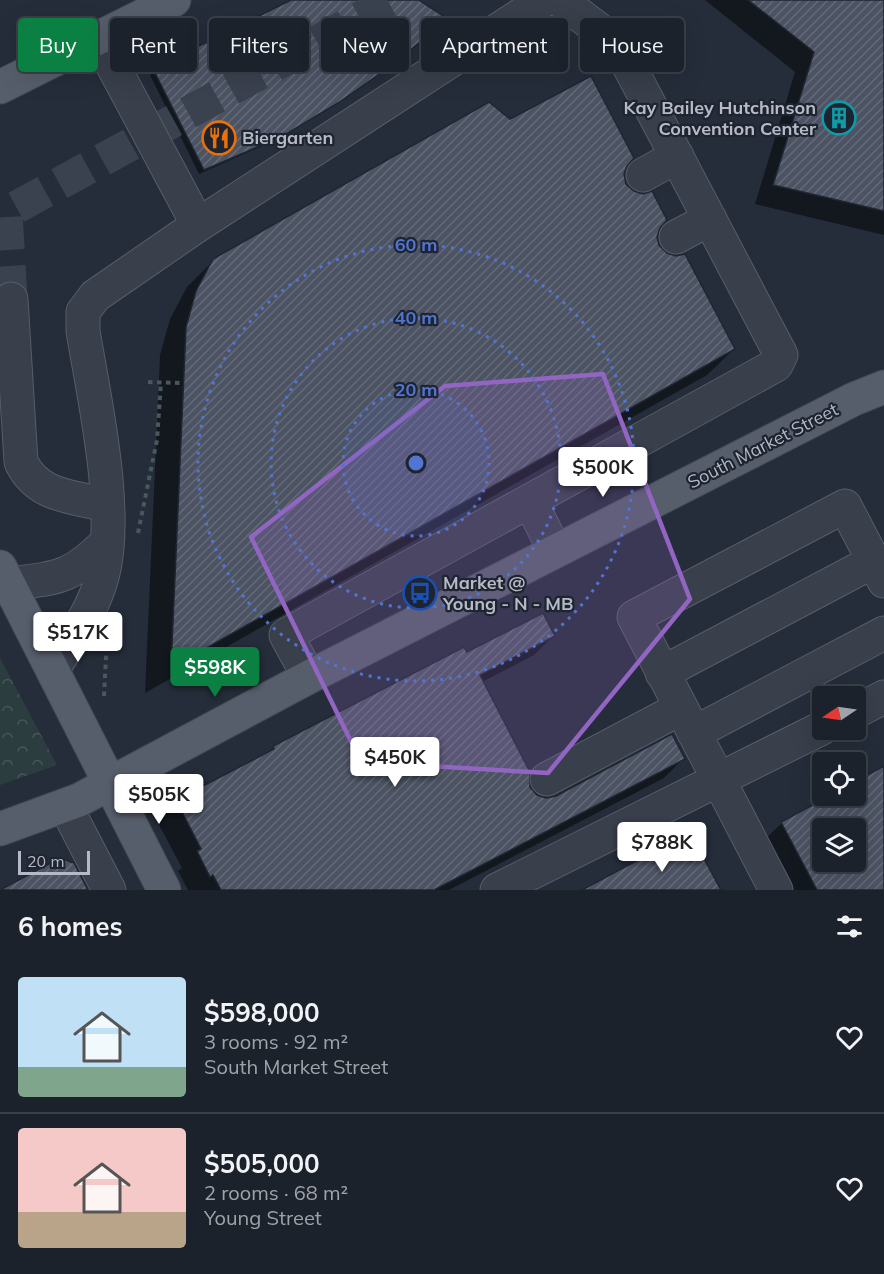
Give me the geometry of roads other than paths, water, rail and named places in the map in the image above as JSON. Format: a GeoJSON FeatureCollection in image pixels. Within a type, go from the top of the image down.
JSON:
{"type":"FeatureCollection","features":[{"type":"Feature","properties":{"kind":"main road"},"geometry":{"type":"LineString","coordinates":[[98,38],[174,0]]}},
{"type":"Feature","properties":{"kind":"main road"},"geometry":{"type":"LineString","coordinates":[[0,87],[30,72]]}},
{"type":"Feature","properties":{"kind":"main road","name":"South Market Street"},"geometry":{"type":"LineString","coordinates":[[0,829],[66,807],[309,677],[854,399],[884,387]]}},
{"type":"Feature","properties":{"kind":"main road"},"geometry":{"type":"LineString","coordinates":[[4,575],[164,890]]}},
{"type":"Feature","properties":{"kind":"lane"},"geometry":{"type":"LineString","coordinates":[[53,669],[91,608],[103,576],[107,542],[103,453],[83,331],[83,312],[95,296],[198,225],[543,0]]}},
{"type":"Feature","properties":{"kind":"lane"},"geometry":{"type":"LineString","coordinates":[[309,677],[286,635],[776,365],[781,355],[627,62],[606,35],[560,0]]}},
{"type":"Feature","properties":{"kind":"lane"},"geometry":{"type":"LineString","coordinates":[[98,38],[198,225]]}},
{"type":"Feature","properties":{"kind":"lane"},"geometry":{"type":"LineString","coordinates":[[643,175],[677,156]]}},
{"type":"Feature","properties":{"kind":"lane"},"geometry":{"type":"LineString","coordinates":[[676,237],[710,219]]}},
{"type":"Feature","properties":{"kind":"lane"},"geometry":{"type":"LineString","coordinates":[[10,299],[21,462],[26,473],[45,490],[106,505]]}},
{"type":"Feature","properties":{"kind":"lane"},"geometry":{"type":"LineString","coordinates":[[530,501],[555,551]]}},
{"type":"Feature","properties":{"kind":"lane"},"geometry":{"type":"LineString","coordinates":[[662,673],[879,571],[845,506],[634,617],[662,673],[776,890]]}},
{"type":"Feature","properties":{"kind":"lane"},"geometry":{"type":"LineString","coordinates":[[4,575],[55,579],[74,571],[107,542]]}},
{"type":"Feature","properties":{"kind":"lane"},"geometry":{"type":"LineString","coordinates":[[547,779],[688,721],[884,633]]}},
{"type":"Feature","properties":{"kind":"lane"},"geometry":{"type":"LineString","coordinates":[[866,706],[884,697]]}},
{"type":"Feature","properties":{"kind":"lane"},"geometry":{"type":"LineString","coordinates":[[497,890],[812,733]]}},
{"type":"Feature","properties":{"kind":"lane"},"geometry":{"type":"LineString","coordinates":[[66,807],[109,890]]}},
{"type":"Feature","properties":{"kind":"tunnel"},"geometry":{"type":"LineString","coordinates":[[11,299],[6,213],[393,0]]}},
{"type":"Feature","properties":{"kind":"place","name":"Kay Bailey Hutchinson Convention Center"},"geometry":{"type":"Point","coordinates":[839,118]}},
{"type":"Feature","properties":{"kind":"place","name":"Biergarten"},"geometry":{"type":"Point","coordinates":[219,138]}},
{"type":"Feature","properties":{"kind":"place","name":"Market @ Young - N - MB"},"geometry":{"type":"Point","coordinates":[420,593]}}]}
